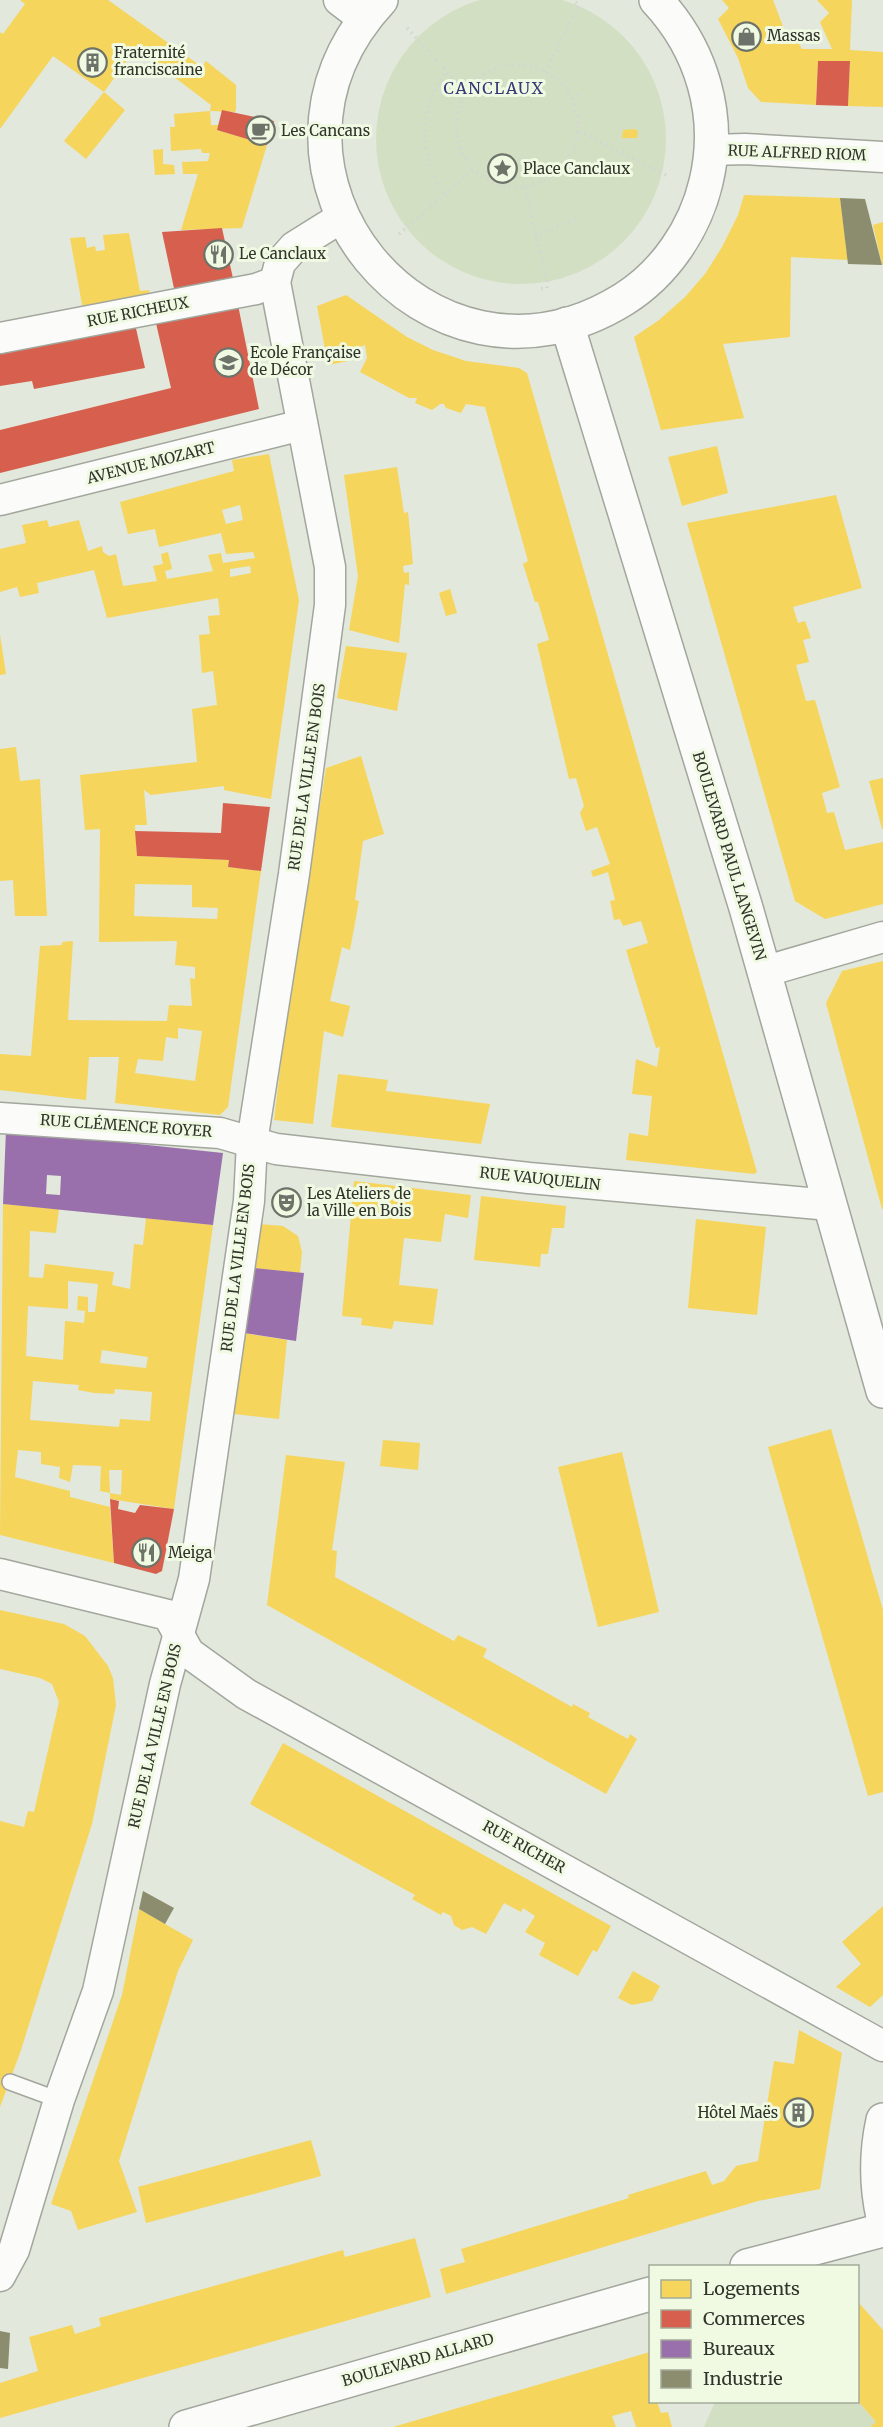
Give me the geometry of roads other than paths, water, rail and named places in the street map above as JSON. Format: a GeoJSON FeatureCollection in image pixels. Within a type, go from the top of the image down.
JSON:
{"type":"FeatureCollection","features":[{"type":"Feature","properties":{"kind":"street"},"geometry":{"type":"LineString","coordinates":[[362,6],[339,64],[326,113],[326,165],[342,217],[357,246],[402,292],[429,309],[470,325],[502,330],[532,330],[567,324],[615,304],[633,293],[664,265],[688,230],[697,211],[704,192],[712,150],[710,109],[704,79],[687,41],[656,0]]}},
{"type":"Feature","properties":{"kind":"street","name":"RUE ALFRED RIOM"},"geometry":{"type":"LineString","coordinates":[[712,150],[745,149],[883,157]]}},
{"type":"Feature","properties":{"kind":"street"},"geometry":{"type":"LineString","coordinates":[[275,282],[280,263],[294,247],[342,217]]}},
{"type":"Feature","properties":{"kind":"street","name":"RUE RICHEUX"},"geometry":{"type":"LineString","coordinates":[[0,338],[256,290],[275,282]]}},
{"type":"Feature","properties":{"kind":"street","name":"RUE DE LA VILLE EN BOIS"},"geometry":{"type":"LineString","coordinates":[[0,2276],[14,2250],[59,2100],[98,1991],[178,1633],[194,1579],[249,1201],[252,1142],[294,874],[330,605],[330,567],[275,282]]}},
{"type":"Feature","properties":{"kind":"street","name":"BOULEVARD PAUL LANGEVIN"},"geometry":{"type":"LineString","coordinates":[[567,324],[763,972],[883,1390]]}},
{"type":"Feature","properties":{"kind":"street","name":"AVENUE MOZART"},"geometry":{"type":"LineString","coordinates":[[0,500],[302,425]]}},
{"type":"Feature","properties":{"kind":"street"},"geometry":{"type":"LineString","coordinates":[[763,972],[883,938]]}},
{"type":"Feature","properties":{"kind":"street","name":"RUE CLÉMENCE ROYER"},"geometry":{"type":"LineString","coordinates":[[0,1118],[220,1133],[252,1142]]}},
{"type":"Feature","properties":{"kind":"street","name":"RUE VAUQUELIN"},"geometry":{"type":"LineString","coordinates":[[252,1142],[276,1149],[529,1178],[830,1205]]}},
{"type":"Feature","properties":{"kind":"street","name":"RUE RICHER"},"geometry":{"type":"LineString","coordinates":[[0,1574],[168,1615],[189,1653],[246,1694],[883,2046]]}},
{"type":"Feature","properties":{"kind":"street"},"geometry":{"type":"LineString","coordinates":[[883,2120],[878,2154],[877,2184],[883,2217]]}},
{"type":"Feature","properties":{"kind":"street"},"geometry":{"type":"LineString","coordinates":[[751,2265],[883,2230]]}},
{"type":"Feature","properties":{"kind":"street","name":"BOULEVARD ALLARD"},"geometry":{"type":"LineString","coordinates":[[186,2427],[649,2295]]}},
{"type":"Feature","properties":{"kind":"lane"},"geometry":{"type":"LineString","coordinates":[[10,2082],[59,2100]]}},
{"type":"Feature","properties":{"kind":"place","name":"Massas"},"geometry":{"type":"Point","coordinates":[746,36]}},
{"type":"Feature","properties":{"kind":"place","name":"Fraternité franciscaine"},"geometry":{"type":"Point","coordinates":[93,62]}},
{"type":"Feature","properties":{"kind":"place","name":"Les Cancans"},"geometry":{"type":"Point","coordinates":[260,131]}},
{"type":"Feature","properties":{"kind":"place","name":"Place Canclaux"},"geometry":{"type":"Point","coordinates":[502,169]}},
{"type":"Feature","properties":{"kind":"place","name":"Le Canclaux"},"geometry":{"type":"Point","coordinates":[218,254]}},
{"type":"Feature","properties":{"kind":"place","name":"Ecole Française de Décor"},"geometry":{"type":"Point","coordinates":[229,362]}},
{"type":"Feature","properties":{"kind":"place","name":"Les Ateliers de la Ville en Bois"},"geometry":{"type":"Point","coordinates":[286,1203]}},
{"type":"Feature","properties":{"kind":"place","name":"Meiga"},"geometry":{"type":"Point","coordinates":[147,1553]}},
{"type":"Feature","properties":{"kind":"place","name":"Hôtel Maës"},"geometry":{"type":"Point","coordinates":[799,2113]}},
{"type":"Feature","properties":{"kind":"district","name":"CANCLAUX"},"geometry":{"type":"Point","coordinates":[494,88]}}]}
